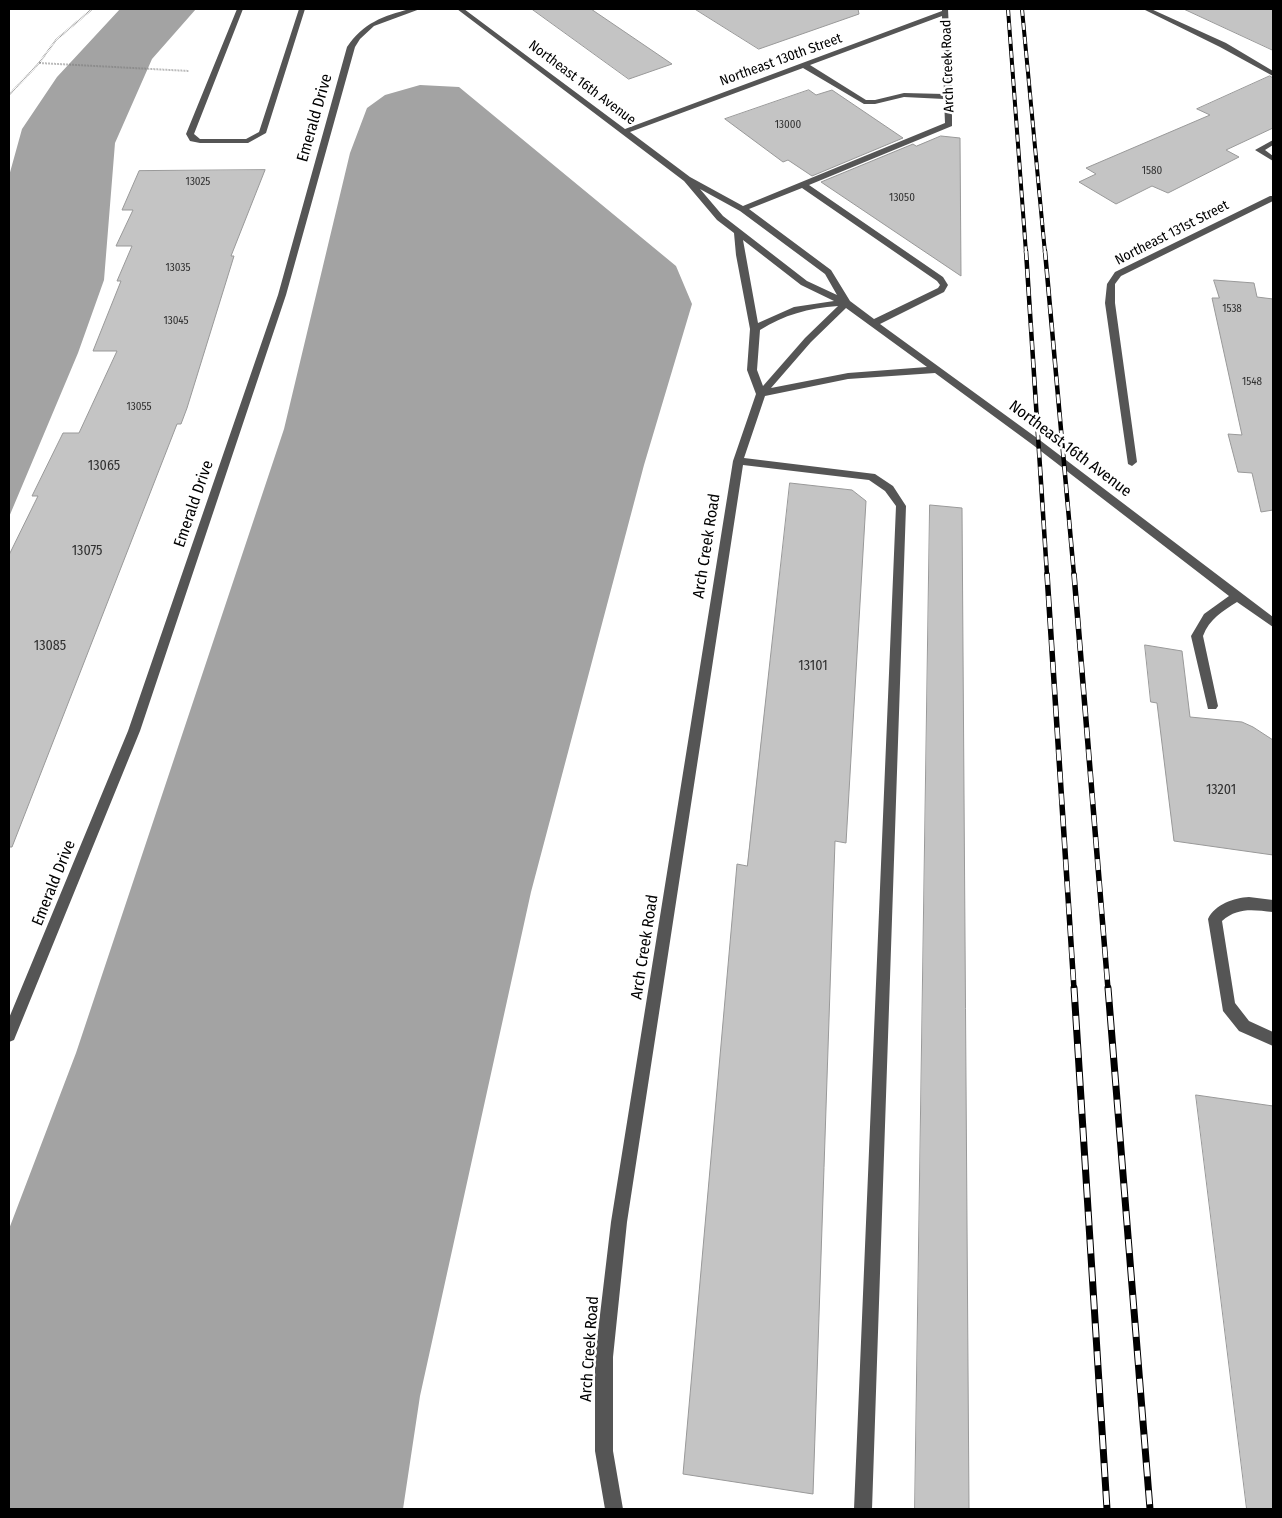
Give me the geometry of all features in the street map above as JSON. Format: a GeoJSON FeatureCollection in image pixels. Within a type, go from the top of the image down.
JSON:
{"type":"FeatureCollection","features":[{"type":"Feature","properties":{"kind":"street"},"geometry":{"type":"LineString","coordinates":[[240,9],[190,134],[193,139],[200,141],[248,141],[262,133],[302,9]]}},
{"type":"Feature","properties":{"kind":"street","name":"Emerald Drive"},"geometry":{"type":"LineString","coordinates":[[9,1036],[137,722],[282,296],[351,47],[359,33],[370,25],[417,9]]}},
{"type":"Feature","properties":{"kind":"street","name":"Northeast 16th Avenue"},"geometry":{"type":"LineString","coordinates":[[460,9],[687,179],[742,209],[828,272],[846,303]]}},
{"type":"Feature","properties":{"kind":"street"},"geometry":{"type":"LineString","coordinates":[[1146,9],[1223,45],[1273,74]]}},
{"type":"Feature","properties":{"kind":"street","name":"Northeast 130th Street"},"geometry":{"type":"LineString","coordinates":[[624,132],[946,10]]}},
{"type":"Feature","properties":{"kind":"street","name":"Arch Creek Road"},"geometry":{"type":"LineString","coordinates":[[802,184],[949,124],[950,97],[946,10]]}},
{"type":"Feature","properties":{"kind":"street"},"geometry":{"type":"LineString","coordinates":[[804,65],[864,102],[875,102],[904,95],[950,97]]}},
{"type":"Feature","properties":{"kind":"street"},"geometry":{"type":"LineString","coordinates":[[1273,142],[1259,150],[1273,159]]}},
{"type":"Feature","properties":{"kind":"street","name":"Northeast 16th Avenue"},"geometry":{"type":"LineString","coordinates":[[687,179],[720,218],[804,283],[846,303],[874,323],[1273,623]]}},
{"type":"Feature","properties":{"kind":"street"},"geometry":{"type":"LineString","coordinates":[[742,209],[802,184],[940,279],[944,285],[941,290],[874,323]]}},
{"type":"Feature","properties":{"kind":"street","name":"Northeast 131st Street"},"geometry":{"type":"LineString","coordinates":[[1132,462],[1110,303],[1111,284],[1118,274],[1273,198]]}},
{"type":"Feature","properties":{"kind":"street"},"geometry":{"type":"LineString","coordinates":[[738,232],[740,255],[755,329],[752,370],[761,394],[803,382],[893,370],[938,370]]}},
{"type":"Feature","properties":{"kind":"street"},"geometry":{"type":"LineString","coordinates":[[755,329],[788,310],[808,305],[846,303]]}},
{"type":"Feature","properties":{"kind":"street","name":"Arch Creek Road"},"geometry":{"type":"LineString","coordinates":[[614,1509],[604,1451],[604,1357],[619,1222],[738,462],[761,394],[808,340],[846,303]]}},
{"type":"Feature","properties":{"kind":"street"},"geometry":{"type":"LineString","coordinates":[[738,462],[871,477],[884,483],[895,494],[901,506],[863,1509]]}},
{"type":"Feature","properties":{"kind":"street"},"geometry":{"type":"LineString","coordinates":[[1212,706],[1197,636],[1199,627],[1204,619],[1238,596]]}},
{"type":"Feature","properties":{"kind":"street"},"geometry":{"type":"LineString","coordinates":[[1273,906],[1244,902],[1226,908],[1215,919],[1228,1006],[1244,1026],[1273,1039]]}},
{"type":"Feature","properties":{"kind":"path"},"geometry":{"type":"LineString","coordinates":[[9,95],[39,63],[56,40],[92,9]]}},
{"type":"Feature","properties":{"kind":"path"},"geometry":{"type":"LineString","coordinates":[[39,63],[165,70]]}},
{"type":"Feature","properties":{"kind":"shaded area"},"geometry":{"type":"Polygon","coordinates":[[[120,9],[196,9],[152,59],[115,143],[104,280],[78,353],[9,517],[9,176],[22,129],[57,77],[120,9]]]}},
{"type":"Feature","properties":{"kind":"shaded area"},"geometry":{"type":"Polygon","coordinates":[[[420,85],[459,87],[676,266],[692,304],[644,465],[531,892],[420,1396],[403,1509],[9,1509],[9,1229],[76,1053],[284,429],[350,153],[367,108],[385,95],[420,85]]]}},
{"type":"Feature","properties":{"kind":"building"},"geometry":{"type":"Polygon","coordinates":[[[532,9],[591,9],[672,64],[629,79],[532,9]]]}},
{"type":"Feature","properties":{"kind":"building"},"geometry":{"type":"Polygon","coordinates":[[[695,9],[858,9],[859,14],[759,49],[695,9]]]}},
{"type":"Feature","properties":{"kind":"building"},"geometry":{"type":"Polygon","coordinates":[[[1184,9],[1273,9],[1273,50],[1184,9]]]}},
{"type":"Feature","properties":{"kind":"building"},"geometry":{"type":"Polygon","coordinates":[[[1270,76],[1273,78],[1273,128],[1226,150],[1239,157],[1168,193],[1152,186],[1116,204],[1079,182],[1096,174],[1086,168],[1210,115],[1197,109],[1270,76]]]}},
{"type":"Feature","properties":{"kind":"building"},"geometry":{"type":"Polygon","coordinates":[[[809,90],[816,95],[832,90],[903,138],[812,176],[788,160],[783,162],[725,119],[809,90]]]}},
{"type":"Feature","properties":{"kind":"building"},"geometry":{"type":"Polygon","coordinates":[[[941,136],[960,138],[961,276],[821,182],[913,144],[916,146],[941,136]]]}},
{"type":"Feature","properties":{"kind":"building"},"geometry":{"type":"Polygon","coordinates":[[[265,170],[231,256],[234,256],[181,424],[177,424],[12,847],[9,847],[9,555],[38,496],[32,496],[63,433],[79,433],[117,351],[93,351],[121,281],[117,281],[132,246],[116,246],[133,210],[122,210],[139,171],[265,170]]]}},
{"type":"Feature","properties":{"kind":"building"},"geometry":{"type":"Polygon","coordinates":[[[1214,280],[1254,283],[1257,297],[1273,299],[1273,510],[1261,512],[1252,473],[1238,472],[1228,434],[1242,435],[1212,298],[1219,298],[1214,280]]]}},
{"type":"Feature","properties":{"kind":"building"},"geometry":{"type":"Polygon","coordinates":[[[790,483],[852,490],[866,501],[846,843],[835,841],[813,1494],[683,1474],[737,864],[747,866],[790,483]]]}},
{"type":"Feature","properties":{"kind":"building"},"geometry":{"type":"Polygon","coordinates":[[[930,505],[962,508],[969,1509],[915,1509],[930,505]]]}},
{"type":"Feature","properties":{"kind":"building"},"geometry":{"type":"Polygon","coordinates":[[[1145,645],[1182,651],[1190,717],[1242,722],[1273,740],[1273,855],[1174,841],[1157,703],[1151,702],[1145,645]]]}},
{"type":"Feature","properties":{"kind":"building"},"geometry":{"type":"Polygon","coordinates":[[[1196,1095],[1273,1106],[1273,1509],[1247,1509],[1196,1095]]]}},
{"type":"Feature","properties":{"kind":"railway"},"geometry":{"type":"LineString","coordinates":[[1008,9],[1026,253]]}},
{"type":"Feature","properties":{"kind":"railway"},"geometry":{"type":"LineString","coordinates":[[1022,9],[1045,253]]}},
{"type":"Feature","properties":{"kind":"railway"},"geometry":{"type":"LineString","coordinates":[[1026,251],[1047,575]]}},
{"type":"Feature","properties":{"kind":"railway"},"geometry":{"type":"LineString","coordinates":[[1045,251],[1074,575]]}},
{"type":"Feature","properties":{"kind":"railway"},"geometry":{"type":"LineString","coordinates":[[1047,574],[1074,989]]}},
{"type":"Feature","properties":{"kind":"railway"},"geometry":{"type":"LineString","coordinates":[[1074,574],[1108,989]]}},
{"type":"Feature","properties":{"kind":"railway"},"geometry":{"type":"LineString","coordinates":[[1074,988],[1107,1509]]}},
{"type":"Feature","properties":{"kind":"railway"},"geometry":{"type":"LineString","coordinates":[[1108,988],[1150,1509]]}}]}
